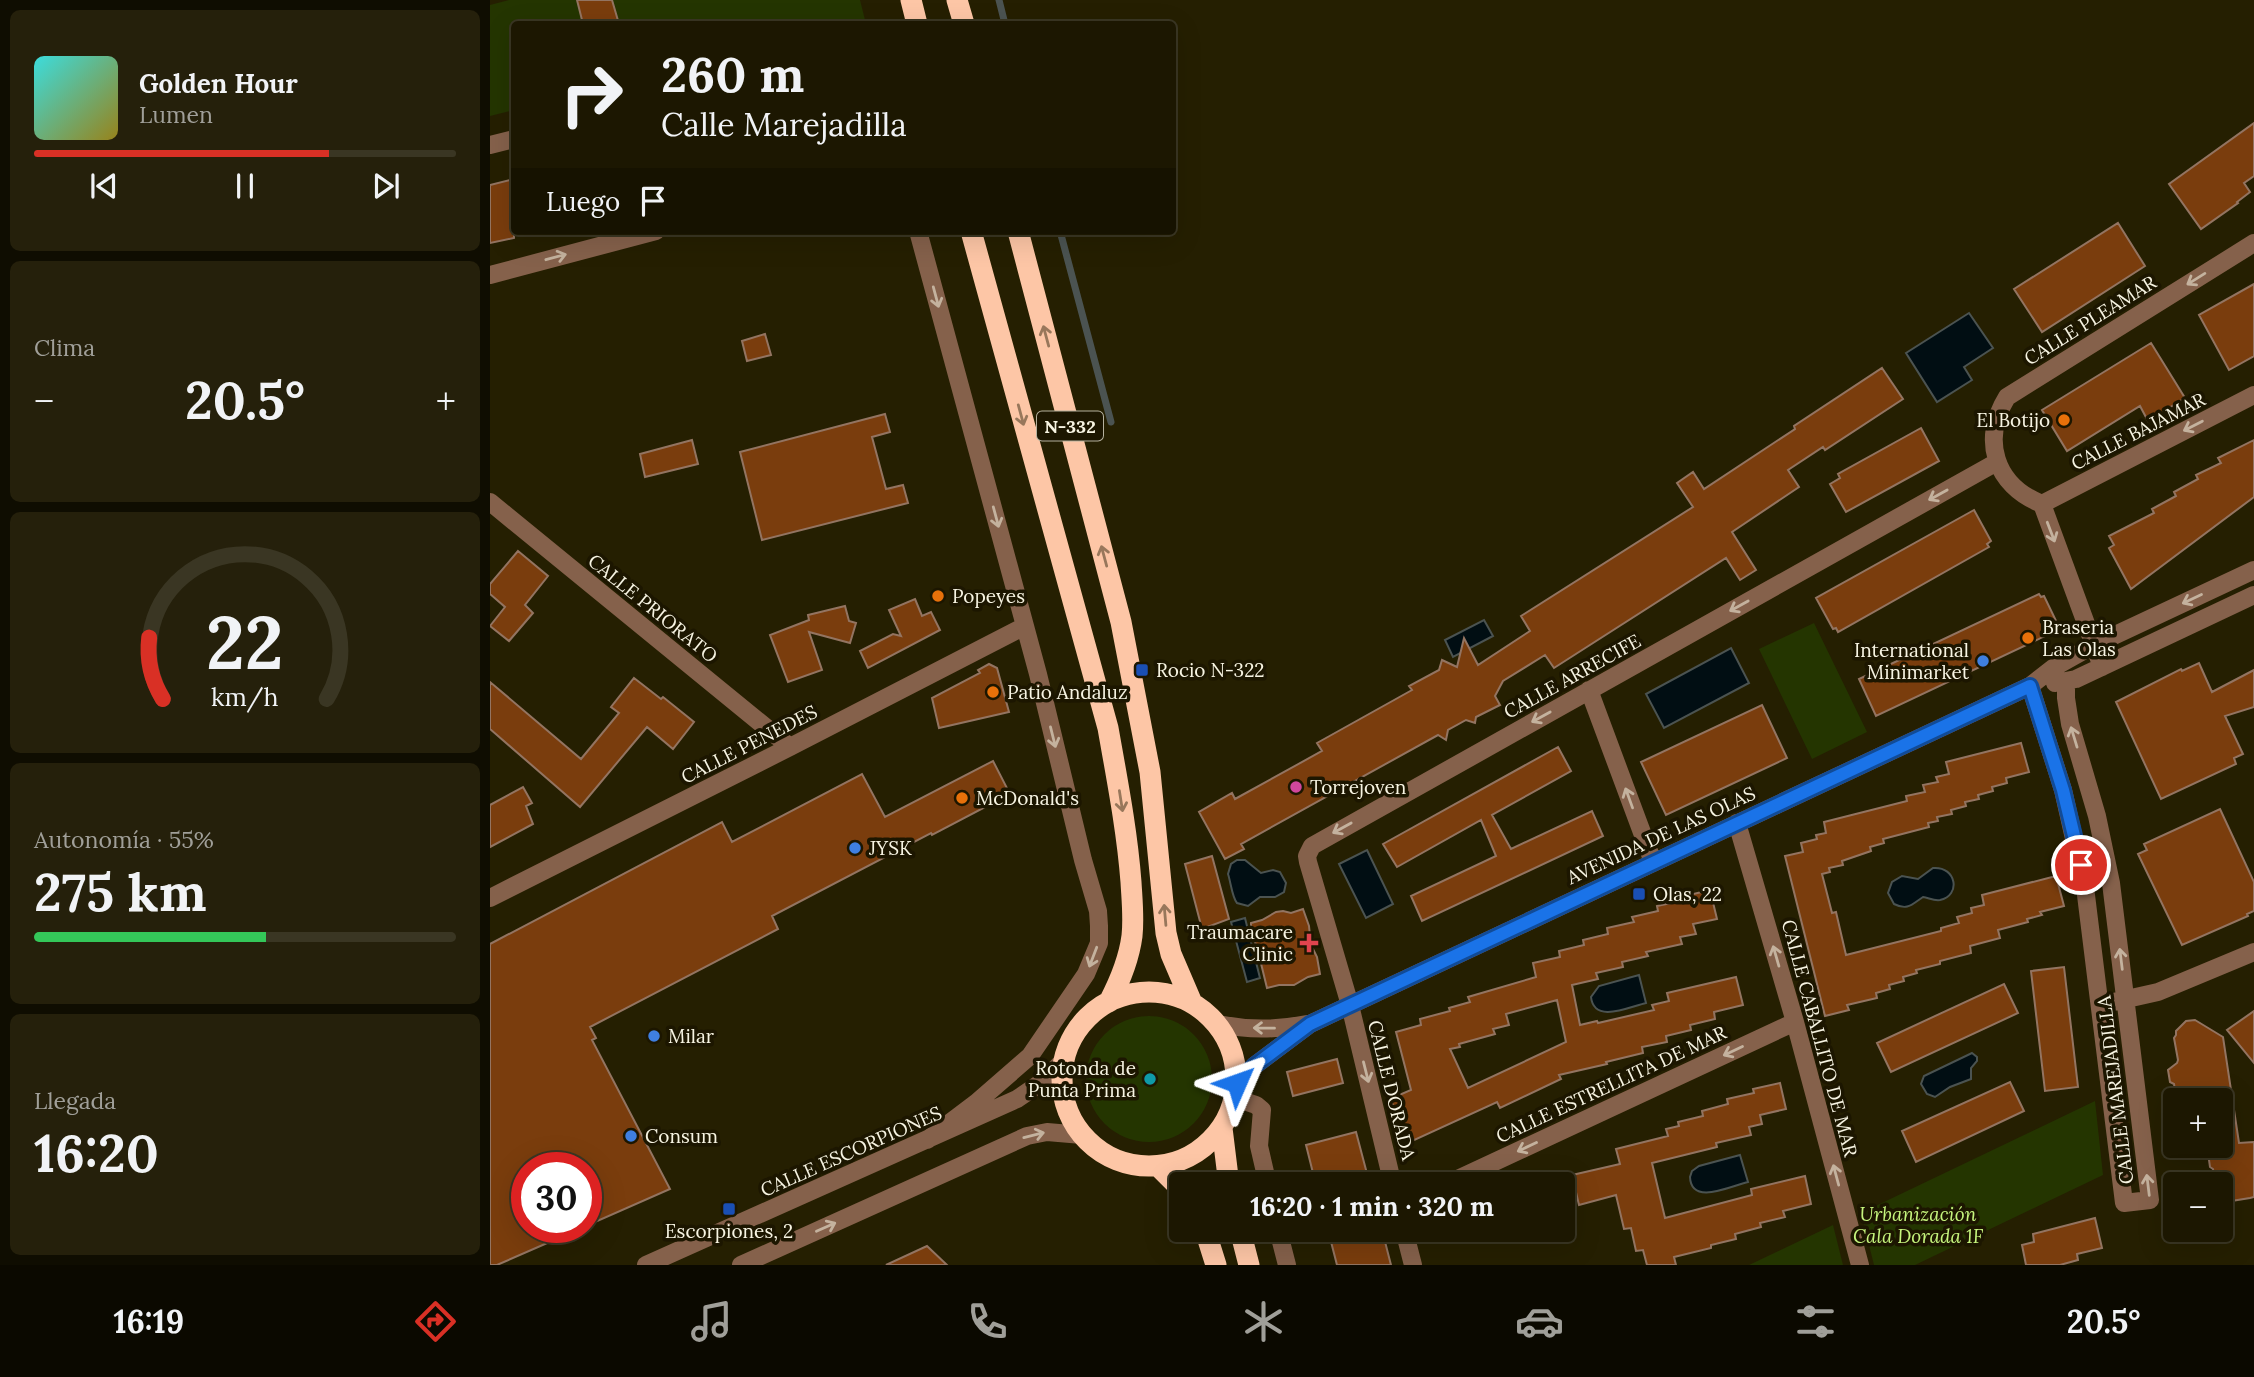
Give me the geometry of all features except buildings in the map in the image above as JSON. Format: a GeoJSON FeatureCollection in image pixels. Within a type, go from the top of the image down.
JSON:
{"type":"FeatureCollection","features":[{"type":"Feature","properties":{"kind":"highway"},"geometry":{"type":"LineString","coordinates":[[910,0],[912,21]]}},
{"type":"Feature","properties":{"kind":"highway"},"geometry":{"type":"LineString","coordinates":[[910,0],[916,21]]}},
{"type":"Feature","properties":{"kind":"highway"},"geometry":{"type":"LineString","coordinates":[[957,0],[963,21]]}},
{"type":"Feature","properties":{"kind":"highway","name":"N-332"},"geometry":{"type":"LineString","coordinates":[[972,235],[1108,728],[1118,780],[1129,867],[1132,935],[1119,982],[1109,1002]]}},
{"type":"Feature","properties":{"kind":"highway","name":"N-332"},"geometry":{"type":"LineString","coordinates":[[1019,235],[1121,622],[1150,772],[1166,933],[1171,954],[1192,1003]]}},
{"type":"Feature","properties":{"kind":"highway","name":"N-332"},"geometry":{"type":"LineString","coordinates":[[1151,992],[1177,996],[1192,1003],[1217,1024],[1229,1042],[1235,1062],[1236,1090],[1222,1128],[1210,1143],[1195,1154],[1159,1167],[1129,1165],[1095,1149],[1071,1119],[1061,1080],[1070,1042],[1080,1026],[1093,1012],[1125,995],[1151,992]]}},
{"type":"Feature","properties":{"kind":"highway"},"geometry":{"type":"LineString","coordinates":[[1222,1128],[1227,1172]]}},
{"type":"Feature","properties":{"kind":"highway"},"geometry":{"type":"LineString","coordinates":[[1159,1167],[1169,1177]]}},
{"type":"Feature","properties":{"kind":"highway"},"geometry":{"type":"LineString","coordinates":[[1209,1242],[1216,1265]]}},
{"type":"Feature","properties":{"kind":"highway"},"geometry":{"type":"LineString","coordinates":[[1243,1242],[1249,1265]]}},
{"type":"Feature","properties":{"kind":"street"},"geometry":{"type":"LineString","coordinates":[[490,145],[511,140]]}},
{"type":"Feature","properties":{"kind":"street"},"geometry":{"type":"LineString","coordinates":[[490,275],[641,235]]}},
{"type":"Feature","properties":{"kind":"street"},"geometry":{"type":"LineString","coordinates":[[919,235],[1025,626],[1098,911],[1098,943],[1086,974],[1030,1056],[927,1140]]}},
{"type":"Feature","properties":{"kind":"street","name":"CALLE PLEAMAR"},"geometry":{"type":"LineString","coordinates":[[1997,462],[1994,449],[1995,421],[2007,397],[2254,243]]}},
{"type":"Feature","properties":{"kind":"street","name":"CALLE BAJAMAR"},"geometry":{"type":"LineString","coordinates":[[2042,504],[2254,395]]}},
{"type":"Feature","properties":{"kind":"street"},"geometry":{"type":"LineString","coordinates":[[1997,462],[2020,493],[2042,504],[2102,667]]}},
{"type":"Feature","properties":{"kind":"street","name":"CALLE ARRECIFE"},"geometry":{"type":"LineString","coordinates":[[1350,1005],[1308,862],[1311,846],[1997,462]]}},
{"type":"Feature","properties":{"kind":"street","name":"CALLE PRIORATO"},"geometry":{"type":"LineString","coordinates":[[490,502],[790,747]]}},
{"type":"Feature","properties":{"kind":"street","name":"AVENIDA DE LAS OLAS"},"geometry":{"type":"LineString","coordinates":[[1236,1090],[1254,1066],[1310,1024],[2030,686],[2053,668],[2094,645],[2254,570]]}},
{"type":"Feature","properties":{"kind":"street","name":"AVENIDA DE LAS OLAS"},"geometry":{"type":"LineString","coordinates":[[2030,686],[2066,682],[2254,595]]}},
{"type":"Feature","properties":{"kind":"street","name":"CALLE PENEDES"},"geometry":{"type":"LineString","coordinates":[[490,898],[1025,626]]}},
{"type":"Feature","properties":{"kind":"street","name":"CALLE MAREJADILLA"},"geometry":{"type":"LineString","coordinates":[[2030,686],[2063,790],[2085,887],[2124,1203],[2150,1199],[2111,883],[2089,782],[2070,724],[2066,682]]}},
{"type":"Feature","properties":{"kind":"street"},"geometry":{"type":"LineString","coordinates":[[1589,690],[1653,862]]}},
{"type":"Feature","properties":{"kind":"street","name":"CALLE CABALLITO DE MAR"},"geometry":{"type":"LineString","coordinates":[[1737,823],[1795,1022],[1860,1265]]}},
{"type":"Feature","properties":{"kind":"street"},"geometry":{"type":"LineString","coordinates":[[2100,1005],[2181,984],[2254,952]]}},
{"type":"Feature","properties":{"kind":"street","name":"CALLE DORADA"},"geometry":{"type":"LineString","coordinates":[[1350,1005],[1390,1172]]}},
{"type":"Feature","properties":{"kind":"street","name":"CALLE ESTRELLITA DE MAR"},"geometry":{"type":"LineString","coordinates":[[1474,1172],[1795,1022]]}},
{"type":"Feature","properties":{"kind":"street","name":"AVENIDA DE LAS OLAS"},"geometry":{"type":"LineString","coordinates":[[1217,1024],[1237,1028],[1287,1028],[1310,1024]]}},
{"type":"Feature","properties":{"kind":"street","name":"CALLE ESCORPIONES"},"geometry":{"type":"LineString","coordinates":[[646,1265],[1017,1099],[1042,1082],[1064,1060]]}},
{"type":"Feature","properties":{"kind":"street"},"geometry":{"type":"LineString","coordinates":[[1236,1090],[1262,1110],[1259,1146],[1265,1172]]}},
{"type":"Feature","properties":{"kind":"street"},"geometry":{"type":"LineString","coordinates":[[741,1265],[1027,1136],[1047,1132],[1082,1136]]}},
{"type":"Feature","properties":{"kind":"street"},"geometry":{"type":"LineString","coordinates":[[1282,1242],[1287,1265]]}},
{"type":"Feature","properties":{"kind":"street"},"geometry":{"type":"LineString","coordinates":[[1407,1242],[1413,1265]]}},
{"type":"Feature","properties":{"kind":"green space"},"geometry":{"type":"Polygon","coordinates":[[[509,0],[577,0],[582,21],[511,21],[511,111],[490,116],[490,5],[509,0]]]}},
{"type":"Feature","properties":{"kind":"green space"},"geometry":{"type":"Polygon","coordinates":[[[612,0],[860,0],[865,21],[618,21],[612,0]]]}},
{"type":"Feature","properties":{"kind":"green space"},"geometry":{"type":"Polygon","coordinates":[[[1814,623],[1867,732],[1812,759],[1759,649],[1814,623]]]}},
{"type":"Feature","properties":{"kind":"green space"},"geometry":{"type":"Polygon","coordinates":[[[1149,1016],[1173,1021],[1193,1035],[1207,1055],[1212,1079],[1207,1103],[1193,1123],[1173,1137],[1149,1142],[1125,1137],[1105,1123],[1091,1103],[1086,1079],[1091,1055],[1105,1035],[1125,1021],[1149,1016]]]}},
{"type":"Feature","properties":{"kind":"green space","name":"Urbanización Cala Dorada 1F"},"geometry":{"type":"Polygon","coordinates":[[[2095,1101],[2103,1175],[1915,1265],[1874,1265],[1861,1213],[2095,1101]]]}},
{"type":"Feature","properties":{"kind":"green space"},"geometry":{"type":"Polygon","coordinates":[[[1833,1225],[1843,1265],[1749,1265],[1833,1225]]]}},
{"type":"Feature","properties":{"kind":"shaded area"},"geometry":{"type":"Polygon","coordinates":[[[1969,313],[1993,348],[1964,367],[1972,380],[1937,402],[1906,353],[1969,313]]]}},
{"type":"Feature","properties":{"kind":"shaded area"},"geometry":{"type":"Polygon","coordinates":[[[1484,620],[1493,636],[1453,657],[1445,640],[1484,620]]]}},
{"type":"Feature","properties":{"kind":"shaded area"},"geometry":{"type":"Polygon","coordinates":[[[1731,648],[1749,683],[1664,728],[1646,694],[1731,648]]]}},
{"type":"Feature","properties":{"kind":"shaded area"},"geometry":{"type":"Polygon","coordinates":[[[1367,850],[1393,904],[1366,918],[1339,864],[1367,850]]]}},
{"type":"Feature","properties":{"kind":"shaded area"},"geometry":{"type":"Polygon","coordinates":[[[1237,860],[1245,860],[1261,873],[1273,870],[1280,872],[1286,883],[1284,892],[1275,897],[1260,897],[1248,906],[1237,903],[1228,874],[1231,864],[1237,860]]]}},
{"type":"Feature","properties":{"kind":"shaded area"},"geometry":{"type":"Polygon","coordinates":[[[1933,868],[1941,869],[1951,876],[1953,888],[1947,897],[1938,900],[1923,897],[1906,907],[1894,904],[1888,893],[1892,882],[1902,876],[1918,879],[1933,868]]]}},
{"type":"Feature","properties":{"kind":"shaded area"},"geometry":{"type":"Polygon","coordinates":[[[1245,918],[1260,978],[1247,982],[1231,922],[1245,918]]]}},
{"type":"Feature","properties":{"kind":"shaded area"},"geometry":{"type":"Polygon","coordinates":[[[1639,975],[1646,1003],[1613,1012],[1598,1010],[1594,1005],[1591,997],[1599,986],[1639,975]]]}},
{"type":"Feature","properties":{"kind":"shaded area"},"geometry":{"type":"Polygon","coordinates":[[[1972,1053],[1977,1057],[1977,1061],[1971,1068],[1971,1079],[1950,1087],[1935,1097],[1927,1094],[1921,1084],[1924,1076],[1972,1053]]]}},
{"type":"Feature","properties":{"kind":"shaded area"},"geometry":{"type":"Polygon","coordinates":[[[1740,1155],[1748,1182],[1713,1192],[1697,1191],[1692,1186],[1692,1171],[1699,1166],[1740,1155]]]}},
{"type":"Feature","properties":{"kind":"waterway"},"geometry":{"type":"LineString","coordinates":[[999,0],[1004,21]]}},
{"type":"Feature","properties":{"kind":"waterway"},"geometry":{"type":"LineString","coordinates":[[1061,235],[1111,422]]}},
{"type":"Feature","properties":{"kind":"place","name":"El Botijo"},"geometry":{"type":"Point","coordinates":[2064,420]}},
{"type":"Feature","properties":{"kind":"place","name":"Popeyes"},"geometry":{"type":"Point","coordinates":[938,596]}},
{"type":"Feature","properties":{"kind":"place","name":"Braseria Las Olas"},"geometry":{"type":"Point","coordinates":[2028,638]}},
{"type":"Feature","properties":{"kind":"place","name":"International Minimarket"},"geometry":{"type":"Point","coordinates":[1983,661]}},
{"type":"Feature","properties":{"kind":"place","name":"Rocio N-322"},"geometry":{"type":"Point","coordinates":[1142,670]}},
{"type":"Feature","properties":{"kind":"place","name":"Patio Andaluz"},"geometry":{"type":"Point","coordinates":[993,692]}},
{"type":"Feature","properties":{"kind":"place","name":"Torrejoven"},"geometry":{"type":"Point","coordinates":[1296,787]}},
{"type":"Feature","properties":{"kind":"place","name":"McDonald's"},"geometry":{"type":"Point","coordinates":[962,798]}},
{"type":"Feature","properties":{"kind":"place","name":"JYSK"},"geometry":{"type":"Point","coordinates":[855,848]}},
{"type":"Feature","properties":{"kind":"place","name":"Olas, 22"},"geometry":{"type":"Point","coordinates":[1639,894]}},
{"type":"Feature","properties":{"kind":"place","name":"Traumacare Clinic"},"geometry":{"type":"Point","coordinates":[1309,943]}},
{"type":"Feature","properties":{"kind":"place","name":"Milar"},"geometry":{"type":"Point","coordinates":[654,1036]}},
{"type":"Feature","properties":{"kind":"place","name":"Rotonda de Punta Prima"},"geometry":{"type":"Point","coordinates":[1150,1079]}},
{"type":"Feature","properties":{"kind":"place","name":"Consum"},"geometry":{"type":"Point","coordinates":[631,1136]}},
{"type":"Feature","properties":{"kind":"place","name":"Escorpiones, 2"},"geometry":{"type":"Point","coordinates":[729,1209]}},
{"type":"Feature","properties":{"kind":"route"},"geometry":{"type":"LineString","coordinates":[[1237,1083],[1254,1066],[1310,1024],[2030,686],[2063,790],[2081,865]]}}]}
